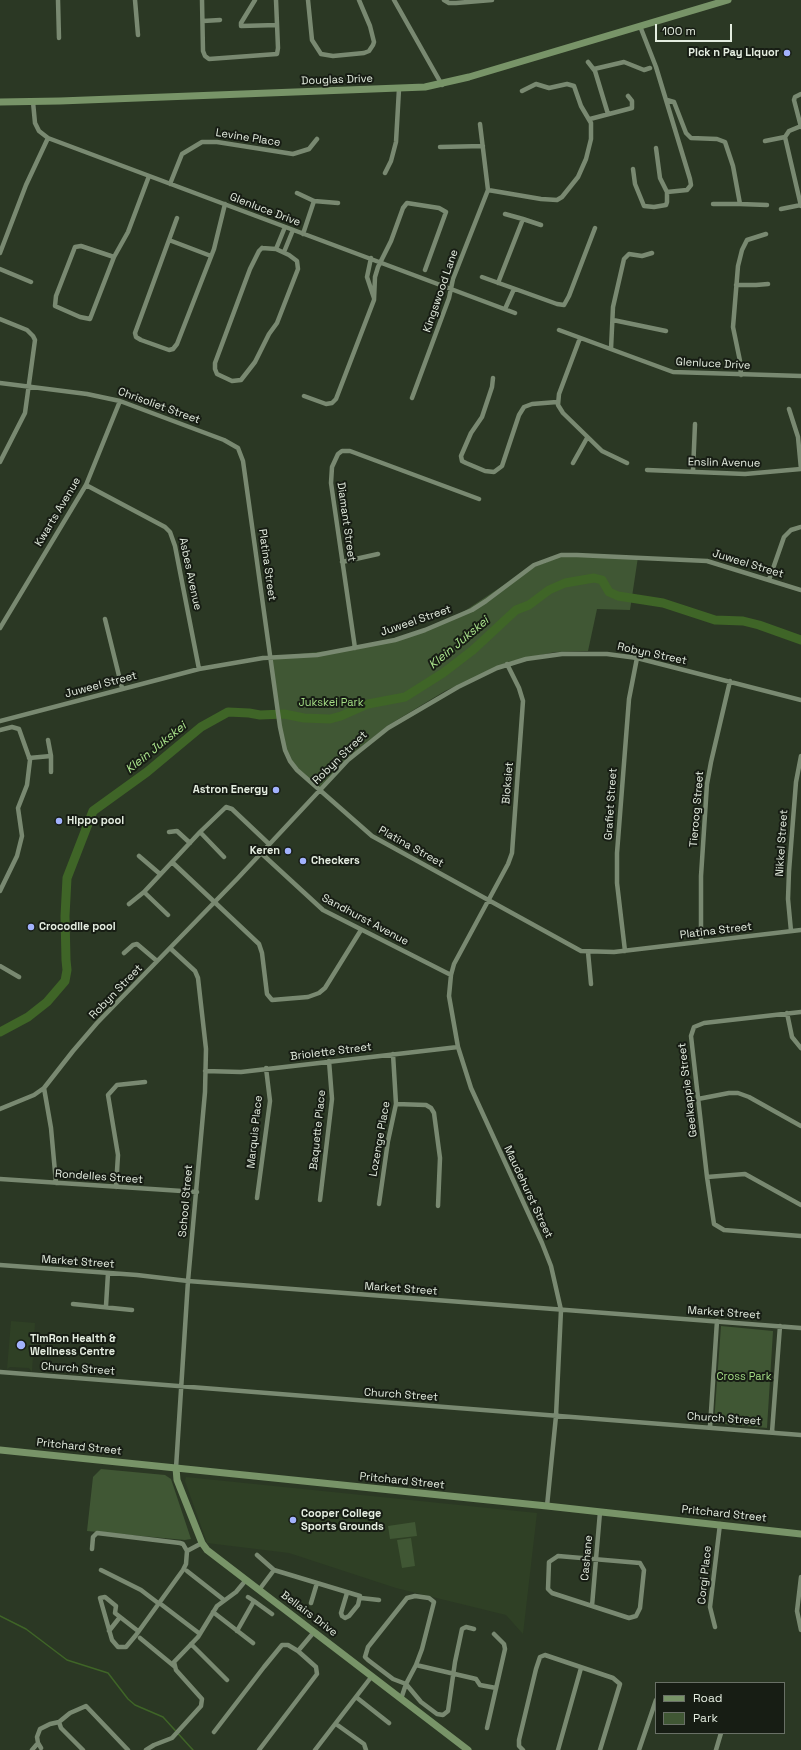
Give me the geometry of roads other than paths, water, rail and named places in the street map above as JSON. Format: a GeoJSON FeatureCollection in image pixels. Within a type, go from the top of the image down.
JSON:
{"type":"FeatureCollection","features":[{"type":"Feature","properties":{"kind":"street"},"geometry":{"type":"LineString","coordinates":[[58,0],[59,38]]}},
{"type":"Feature","properties":{"kind":"street"},"geometry":{"type":"LineString","coordinates":[[135,0],[138,35]]}},
{"type":"Feature","properties":{"kind":"street"},"geometry":{"type":"LineString","coordinates":[[202,0],[203,51],[205,56],[209,59],[276,55],[278,48],[276,0]]}},
{"type":"Feature","properties":{"kind":"street"},"geometry":{"type":"LineString","coordinates":[[255,0],[241,23],[241,26],[277,25]]}},
{"type":"Feature","properties":{"kind":"street"},"geometry":{"type":"LineString","coordinates":[[308,0],[312,40],[321,54],[333,56],[364,53],[369,51],[373,45],[374,42],[368,20],[359,0]]}},
{"type":"Feature","properties":{"kind":"street"},"geometry":{"type":"LineString","coordinates":[[394,0],[442,85]]}},
{"type":"Feature","properties":{"kind":"street"},"geometry":{"type":"LineString","coordinates":[[444,0],[449,3],[456,3],[492,0]]}},
{"type":"Feature","properties":{"kind":"street","name":"Douglas Drive"},"geometry":{"type":"LineString","coordinates":[[665,18],[712,0]]}},
{"type":"Feature","properties":{"kind":"street","name":"Douglas Drive"},"geometry":{"type":"LineString","coordinates":[[0,102],[399,89],[442,85],[728,0]]}},
{"type":"Feature","properties":{"kind":"street"},"geometry":{"type":"LineString","coordinates":[[203,21],[220,20]]}},
{"type":"Feature","properties":{"kind":"street"},"geometry":{"type":"LineString","coordinates":[[640,26],[667,100],[688,168],[691,184],[687,190],[667,192]]}},
{"type":"Feature","properties":{"kind":"street"},"geometry":{"type":"LineString","coordinates":[[588,62],[594,69],[608,114]]}},
{"type":"Feature","properties":{"kind":"street"},"geometry":{"type":"LineString","coordinates":[[594,69],[624,62],[644,70],[650,68]]}},
{"type":"Feature","properties":{"kind":"street"},"geometry":{"type":"LineString","coordinates":[[480,124],[488,190],[541,199],[557,200],[562,197],[578,177],[584,166],[592,132],[590,120],[581,106],[574,86],[571,84],[549,88],[536,84],[522,91]]}},
{"type":"Feature","properties":{"kind":"street"},"geometry":{"type":"LineString","coordinates":[[385,173],[391,161],[396,142],[399,89]]}},
{"type":"Feature","properties":{"kind":"street"},"geometry":{"type":"LineString","coordinates":[[765,141],[785,137],[789,131],[801,126],[794,100],[795,97],[801,94]]}},
{"type":"Feature","properties":{"kind":"street"},"geometry":{"type":"LineString","coordinates":[[590,120],[632,108],[632,101],[628,96]]}},
{"type":"Feature","properties":{"kind":"street"},"geometry":{"type":"LineString","coordinates":[[667,100],[674,102],[686,134],[690,138],[717,139],[725,142],[733,166],[740,204]]}},
{"type":"Feature","properties":{"kind":"street","name":"Glenluce Drive"},"geometry":{"type":"LineString","coordinates":[[34,102],[35,123],[39,130],[48,138],[515,313]]}},
{"type":"Feature","properties":{"kind":"street"},"geometry":{"type":"LineString","coordinates":[[781,209],[801,206],[799,191],[785,137]]}},
{"type":"Feature","properties":{"kind":"street"},"geometry":{"type":"LineString","coordinates":[[0,253],[26,185],[48,138]]}},
{"type":"Feature","properties":{"kind":"street","name":"Levine Place"},"geometry":{"type":"LineString","coordinates":[[170,184],[182,154],[202,142],[216,142],[293,154],[309,149],[317,139]]}},
{"type":"Feature","properties":{"kind":"street"},"geometry":{"type":"LineString","coordinates":[[440,147],[483,146]]}},
{"type":"Feature","properties":{"kind":"street"},"geometry":{"type":"LineString","coordinates":[[633,169],[635,184],[644,206],[654,207],[666,205],[667,192],[659,174],[656,148]]}},
{"type":"Feature","properties":{"kind":"street"},"geometry":{"type":"LineString","coordinates":[[114,257],[81,246],[75,247],[56,296],[55,306],[80,317],[90,319],[114,257],[128,232],[149,176]]}},
{"type":"Feature","properties":{"kind":"street","name":"Kingswood Lane"},"geometry":{"type":"LineString","coordinates":[[412,398],[449,298],[450,288],[488,190]]}},
{"type":"Feature","properties":{"kind":"street"},"geometry":{"type":"LineString","coordinates":[[297,193],[314,201],[338,203]]}},
{"type":"Feature","properties":{"kind":"street"},"geometry":{"type":"LineString","coordinates":[[303,234],[314,201]]}},
{"type":"Feature","properties":{"kind":"street"},"geometry":{"type":"LineString","coordinates":[[304,396],[326,404],[334,401],[374,300],[376,273],[405,204],[412,203],[439,208],[446,212],[425,270]]}},
{"type":"Feature","properties":{"kind":"street"},"geometry":{"type":"LineString","coordinates":[[177,218],[135,333],[139,339],[165,350],[173,349],[177,344],[216,244],[225,204]]}},
{"type":"Feature","properties":{"kind":"street"},"geometry":{"type":"LineString","coordinates":[[713,204],[767,205]]}},
{"type":"Feature","properties":{"kind":"street"},"geometry":{"type":"LineString","coordinates":[[505,214],[541,225]]}},
{"type":"Feature","properties":{"kind":"street"},"geometry":{"type":"LineString","coordinates":[[498,283],[523,219]]}},
{"type":"Feature","properties":{"kind":"street"},"geometry":{"type":"LineString","coordinates":[[276,249],[286,227]]}},
{"type":"Feature","properties":{"kind":"street"},"geometry":{"type":"LineString","coordinates":[[482,277],[556,304],[565,304],[595,228]]}},
{"type":"Feature","properties":{"kind":"street"},"geometry":{"type":"LineString","coordinates":[[284,252],[293,230]]}},
{"type":"Feature","properties":{"kind":"street"},"geometry":{"type":"LineString","coordinates":[[741,375],[740,361],[733,327],[740,257],[744,244],[749,239],[766,234]]}},
{"type":"Feature","properties":{"kind":"street"},"geometry":{"type":"LineString","coordinates":[[169,240],[211,256]]}},
{"type":"Feature","properties":{"kind":"street"},"geometry":{"type":"LineString","coordinates":[[264,248],[276,249],[295,259],[298,265],[278,320],[248,372],[241,380],[232,381],[217,374],[215,363],[250,269],[259,251],[264,248]]}},
{"type":"Feature","properties":{"kind":"street"},"geometry":{"type":"LineString","coordinates":[[611,350],[613,320],[612,310],[624,259],[630,254],[642,256],[652,253]]}},
{"type":"Feature","properties":{"kind":"street"},"geometry":{"type":"LineString","coordinates":[[371,258],[367,277],[374,300]]}},
{"type":"Feature","properties":{"kind":"street"},"geometry":{"type":"LineString","coordinates":[[0,269],[31,282]]}},
{"type":"Feature","properties":{"kind":"street"},"geometry":{"type":"LineString","coordinates":[[736,285],[756,286],[768,284]]}},
{"type":"Feature","properties":{"kind":"street"},"geometry":{"type":"LineString","coordinates":[[505,309],[514,289]]}},
{"type":"Feature","properties":{"kind":"street"},"geometry":{"type":"LineString","coordinates":[[0,319],[28,330],[34,336],[34,351],[23,419],[0,462]]}},
{"type":"Feature","properties":{"kind":"street"},"geometry":{"type":"LineString","coordinates":[[613,320],[666,331]]}},
{"type":"Feature","properties":{"kind":"street","name":"Glenluce Drive"},"geometry":{"type":"LineString","coordinates":[[560,330],[673,372],[801,376]]}},
{"type":"Feature","properties":{"kind":"street"},"geometry":{"type":"LineString","coordinates":[[580,338],[561,388],[558,402],[559,408],[606,454],[627,463]]}},
{"type":"Feature","properties":{"kind":"street"},"geometry":{"type":"LineString","coordinates":[[494,378],[482,417],[470,433],[462,456],[464,462],[485,471],[494,472],[502,466],[524,407],[532,404],[558,402]]}},
{"type":"Feature","properties":{"kind":"street","name":"Chrisoliet Street"},"geometry":{"type":"LineString","coordinates":[[0,383],[94,395],[120,401],[220,438],[238,448]]}},
{"type":"Feature","properties":{"kind":"street","name":"Kwarts Avenue"},"geometry":{"type":"LineString","coordinates":[[0,628],[86,485],[120,401]]}},
{"type":"Feature","properties":{"kind":"street"},"geometry":{"type":"LineString","coordinates":[[789,410],[798,437],[801,469]]}},
{"type":"Feature","properties":{"kind":"street"},"geometry":{"type":"LineString","coordinates":[[693,471],[695,424]]}},
{"type":"Feature","properties":{"kind":"street"},"geometry":{"type":"LineString","coordinates":[[573,463],[588,438]]}},
{"type":"Feature","properties":{"kind":"street","name":"Platina Street"},"geometry":{"type":"LineString","coordinates":[[238,448],[243,461],[280,727],[285,750],[290,761],[297,770],[376,838],[581,951],[625,951],[801,930]]}},
{"type":"Feature","properties":{"kind":"street","name":"Diamant Street"},"geometry":{"type":"LineString","coordinates":[[355,648],[331,477],[335,459],[340,452],[350,451],[479,499]]}},
{"type":"Feature","properties":{"kind":"street","name":"Enslin Avenue"},"geometry":{"type":"LineString","coordinates":[[647,470],[750,474],[801,469]]}},
{"type":"Feature","properties":{"kind":"street","name":"Asbes Avenue"},"geometry":{"type":"LineString","coordinates":[[86,485],[165,527],[170,532],[175,546],[199,669]]}},
{"type":"Feature","properties":{"kind":"street"},"geometry":{"type":"LineString","coordinates":[[770,580],[784,537],[791,530],[801,527]]}},
{"type":"Feature","properties":{"kind":"street"},"geometry":{"type":"LineString","coordinates":[[342,562],[378,554]]}},
{"type":"Feature","properties":{"kind":"street","name":"Juweel Street"},"geometry":{"type":"LineString","coordinates":[[0,721],[199,669],[271,657],[308,656],[395,640],[461,615],[486,601],[534,565],[558,556],[577,555],[701,560],[720,564],[801,590]]}},
{"type":"Feature","properties":{"kind":"street"},"geometry":{"type":"LineString","coordinates":[[105,619],[122,688]]}},
{"type":"Feature","properties":{"kind":"street","name":"Robyn Street"},"geometry":{"type":"LineString","coordinates":[[44,1088],[97,1023],[261,853],[348,760],[388,728],[458,687],[507,664],[533,658],[562,654],[607,654],[637,658],[801,700]]}},
{"type":"Feature","properties":{"kind":"street","name":"Grafiet Street"},"geometry":{"type":"LineString","coordinates":[[625,951],[617,883],[616,853],[629,699],[637,658]]}},
{"type":"Feature","properties":{"kind":"street","name":"Bioksiet"},"geometry":{"type":"LineString","coordinates":[[488,900],[511,856],[519,767],[523,701],[519,688],[507,664]]}},
{"type":"Feature","properties":{"kind":"street","name":"Tieroog Street"},"geometry":{"type":"LineString","coordinates":[[701,942],[700,880],[707,784],[730,681]]}},
{"type":"Feature","properties":{"kind":"street"},"geometry":{"type":"LineString","coordinates":[[0,730],[12,727],[19,729],[30,758],[26,785],[18,809],[22,833],[21,841],[17,856],[0,891]]}},
{"type":"Feature","properties":{"kind":"street"},"geometry":{"type":"LineString","coordinates":[[48,740],[51,756],[51,772]]}},
{"type":"Feature","properties":{"kind":"street"},"geometry":{"type":"LineString","coordinates":[[30,758],[51,756]]}},
{"type":"Feature","properties":{"kind":"street","name":"Nikkel Street"},"geometry":{"type":"LineString","coordinates":[[791,931],[788,899],[789,871],[796,782],[801,756]]}},
{"type":"Feature","properties":{"kind":"street"},"geometry":{"type":"LineString","coordinates":[[129,904],[144,892],[200,832],[225,808],[230,807],[269,844]]}},
{"type":"Feature","properties":{"kind":"street"},"geometry":{"type":"LineString","coordinates":[[169,832],[178,831],[190,843]]}},
{"type":"Feature","properties":{"kind":"street"},"geometry":{"type":"LineString","coordinates":[[200,832],[224,857]]}},
{"type":"Feature","properties":{"kind":"street","name":"Sandhurst Avenue"},"geometry":{"type":"LineString","coordinates":[[261,853],[318,906],[361,930],[451,975]]}},
{"type":"Feature","properties":{"kind":"street"},"geometry":{"type":"LineString","coordinates":[[139,856],[160,874]]}},
{"type":"Feature","properties":{"kind":"street"},"geometry":{"type":"LineString","coordinates":[[172,862],[260,946],[267,994],[274,1000],[308,997],[319,993],[325,988],[361,930]]}},
{"type":"Feature","properties":{"kind":"street"},"geometry":{"type":"LineString","coordinates":[[144,892],[168,915]]}},
{"type":"Feature","properties":{"kind":"street","name":"Maudehurst Street"},"geometry":{"type":"LineString","coordinates":[[488,900],[458,957],[451,975],[450,1002],[458,1047],[474,1097],[542,1242],[551,1266],[561,1310],[556,1416],[547,1506]]}},
{"type":"Feature","properties":{"kind":"street"},"geometry":{"type":"LineString","coordinates":[[124,953],[133,944],[136,944],[157,961]]}},
{"type":"Feature","properties":{"kind":"street","name":"School Street"},"geometry":{"type":"LineString","coordinates":[[170,948],[195,971],[198,978],[205,1040],[205,1071],[197,1192],[188,1281],[176,1468]]}},
{"type":"Feature","properties":{"kind":"street"},"geometry":{"type":"LineString","coordinates":[[588,952],[591,984]]}},
{"type":"Feature","properties":{"kind":"street"},"geometry":{"type":"LineString","coordinates":[[0,966],[20,977]]}},
{"type":"Feature","properties":{"kind":"street","name":"Geelkappie Street"},"geometry":{"type":"LineString","coordinates":[[801,1012],[696,1026],[691,1036],[707,1177],[713,1219],[716,1226],[724,1230],[801,1236]]}},
{"type":"Feature","properties":{"kind":"street"},"geometry":{"type":"LineString","coordinates":[[788,1014],[792,1037],[801,1048]]}},
{"type":"Feature","properties":{"kind":"street","name":"Briolette Street"},"geometry":{"type":"LineString","coordinates":[[205,1071],[237,1072],[458,1047]]}},
{"type":"Feature","properties":{"kind":"street","name":"Lozenge Place"},"geometry":{"type":"LineString","coordinates":[[379,1204],[388,1141],[396,1104],[393,1054]]}},
{"type":"Feature","properties":{"kind":"street","name":"Baquette Place"},"geometry":{"type":"LineString","coordinates":[[320,1200],[333,1096],[329,1061]]}},
{"type":"Feature","properties":{"kind":"street","name":"Marquis Place"},"geometry":{"type":"LineString","coordinates":[[257,1198],[270,1101],[266,1068]]}},
{"type":"Feature","properties":{"kind":"street"},"geometry":{"type":"LineString","coordinates":[[116,1187],[118,1155],[108,1095],[116,1085],[146,1082]]}},
{"type":"Feature","properties":{"kind":"street"},"geometry":{"type":"LineString","coordinates":[[0,1109],[44,1088],[51,1128],[56,1183]]}},
{"type":"Feature","properties":{"kind":"street"},"geometry":{"type":"LineString","coordinates":[[698,1099],[729,1093],[738,1093],[749,1097],[801,1126]]}},
{"type":"Feature","properties":{"kind":"street"},"geometry":{"type":"LineString","coordinates":[[396,1104],[426,1105],[430,1107],[434,1113],[440,1158],[438,1206]]}},
{"type":"Feature","properties":{"kind":"street"},"geometry":{"type":"LineString","coordinates":[[707,1177],[745,1174],[801,1205]]}},
{"type":"Feature","properties":{"kind":"street","name":"Rondelles Street"},"geometry":{"type":"LineString","coordinates":[[0,1179],[197,1192]]}},
{"type":"Feature","properties":{"kind":"street","name":"Market Street"},"geometry":{"type":"LineString","coordinates":[[0,1265],[188,1281],[801,1328]]}},
{"type":"Feature","properties":{"kind":"street"},"geometry":{"type":"LineString","coordinates":[[106,1306],[108,1273]]}},
{"type":"Feature","properties":{"kind":"street"},"geometry":{"type":"LineString","coordinates":[[73,1304],[106,1306],[132,1310]]}},
{"type":"Feature","properties":{"kind":"street"},"geometry":{"type":"LineString","coordinates":[[710,1427],[717,1322]]}},
{"type":"Feature","properties":{"kind":"street"},"geometry":{"type":"LineString","coordinates":[[772,1432],[780,1326]]}},
{"type":"Feature","properties":{"kind":"street","name":"Church Street"},"geometry":{"type":"LineString","coordinates":[[0,1372],[801,1435]]}},
{"type":"Feature","properties":{"kind":"street","name":"Pritchard Street"},"geometry":{"type":"LineString","coordinates":[[0,1450],[720,1524],[801,1534]]}},
{"type":"Feature","properties":{"kind":"street","name":"Bellairs Drive"},"geometry":{"type":"LineString","coordinates":[[176,1468],[177,1480],[202,1543],[207,1550],[468,1750]]}},
{"type":"Feature","properties":{"kind":"street","name":"Cashane"},"geometry":{"type":"LineString","coordinates":[[592,1606],[600,1512]]}},
{"type":"Feature","properties":{"kind":"street","name":"Corgi Place"},"geometry":{"type":"LineString","coordinates":[[715,1627],[710,1607],[720,1524]]}},
{"type":"Feature","properties":{"kind":"street"},"geometry":{"type":"LineString","coordinates":[[92,1549],[93,1537],[97,1533],[180,1543],[183,1544],[187,1551],[186,1564],[183,1570],[160,1604],[128,1644],[123,1648],[115,1645],[109,1631],[100,1600],[101,1597],[105,1597],[116,1606],[114,1612],[138,1630]]}},
{"type":"Feature","properties":{"kind":"street"},"geometry":{"type":"LineString","coordinates":[[187,1551],[202,1543]]}},
{"type":"Feature","properties":{"kind":"street"},"geometry":{"type":"LineString","coordinates":[[257,1555],[274,1570],[358,1595],[361,1598],[379,1600]]}},
{"type":"Feature","properties":{"kind":"street"},"geometry":{"type":"LineString","coordinates":[[558,1556],[638,1562],[642,1565],[644,1570],[640,1608],[635,1617],[629,1618],[592,1606],[554,1594],[549,1590],[549,1562],[558,1556]]}},
{"type":"Feature","properties":{"kind":"street"},"geometry":{"type":"LineString","coordinates":[[101,1570],[141,1590],[200,1634]]}},
{"type":"Feature","properties":{"kind":"street"},"geometry":{"type":"LineString","coordinates":[[259,1590],[274,1570]]}},
{"type":"Feature","properties":{"kind":"street"},"geometry":{"type":"LineString","coordinates":[[187,1571],[224,1600]]}},
{"type":"Feature","properties":{"kind":"street"},"geometry":{"type":"LineString","coordinates":[[801,1577],[797,1611],[801,1630]]}},
{"type":"Feature","properties":{"kind":"street"},"geometry":{"type":"LineString","coordinates":[[174,1666],[176,1659],[200,1634],[213,1612],[224,1600],[236,1592],[246,1580]]}},
{"type":"Feature","properties":{"kind":"street"},"geometry":{"type":"LineString","coordinates":[[310,1602],[317,1583]]}},
{"type":"Feature","properties":{"kind":"street"},"geometry":{"type":"LineString","coordinates":[[347,1592],[341,1615],[344,1617],[349,1616],[361,1598]]}},
{"type":"Feature","properties":{"kind":"street"},"geometry":{"type":"LineString","coordinates":[[402,1698],[406,1684],[416,1665],[434,1602],[432,1599],[415,1596],[405,1600],[368,1647],[365,1654],[368,1660],[397,1681],[406,1684],[417,1698],[437,1714],[444,1715],[448,1710],[453,1674],[462,1629],[466,1627],[474,1629]]}},
{"type":"Feature","properties":{"kind":"street"},"geometry":{"type":"LineString","coordinates":[[248,1597],[272,1614]]}},
{"type":"Feature","properties":{"kind":"street"},"geometry":{"type":"LineString","coordinates":[[237,1630],[254,1601]]}},
{"type":"Feature","properties":{"kind":"street"},"geometry":{"type":"LineString","coordinates":[[213,1612],[253,1643]]}},
{"type":"Feature","properties":{"kind":"street"},"geometry":{"type":"LineString","coordinates":[[109,1631],[120,1617]]}},
{"type":"Feature","properties":{"kind":"street"},"geometry":{"type":"LineString","coordinates":[[298,1651],[314,1632]]}},
{"type":"Feature","properties":{"kind":"street"},"geometry":{"type":"LineString","coordinates":[[487,1728],[505,1647],[494,1634]]}},
{"type":"Feature","properties":{"kind":"street"},"geometry":{"type":"LineString","coordinates":[[140,1638],[174,1666],[200,1695],[203,1701],[202,1706],[175,1736],[146,1750]]}},
{"type":"Feature","properties":{"kind":"street"},"geometry":{"type":"LineString","coordinates":[[191,1644],[227,1680]]}},
{"type":"Feature","properties":{"kind":"street"},"geometry":{"type":"LineString","coordinates":[[214,1732],[282,1645],[288,1645],[298,1651],[316,1667],[317,1674],[259,1750]]}},
{"type":"Feature","properties":{"kind":"street"},"geometry":{"type":"LineString","coordinates":[[523,1750],[519,1746],[519,1740],[540,1657],[545,1656],[613,1678],[620,1684],[600,1750]]}},
{"type":"Feature","properties":{"kind":"street"},"geometry":{"type":"LineString","coordinates":[[416,1665],[476,1679],[480,1685],[496,1688]]}},
{"type":"Feature","properties":{"kind":"street"},"geometry":{"type":"LineString","coordinates":[[558,1750],[581,1668]]}},
{"type":"Feature","properties":{"kind":"street"},"geometry":{"type":"LineString","coordinates":[[315,1750],[372,1676]]}},
{"type":"Feature","properties":{"kind":"street"},"geometry":{"type":"LineString","coordinates":[[356,1697],[389,1723]]}},
{"type":"Feature","properties":{"kind":"street"},"geometry":{"type":"LineString","coordinates":[[639,1750],[655,1703]]}},
{"type":"Feature","properties":{"kind":"street"},"geometry":{"type":"LineString","coordinates":[[41,1748],[37,1737],[40,1729],[50,1724],[59,1722],[70,1713],[88,1707],[128,1750]]}},
{"type":"Feature","properties":{"kind":"street"},"geometry":{"type":"LineString","coordinates":[[59,1722],[61,1728],[83,1750]]}},
{"type":"Feature","properties":{"kind":"street"},"geometry":{"type":"LineString","coordinates":[[336,1724],[364,1744],[366,1750]]}},
{"type":"Feature","properties":{"kind":"street"},"geometry":{"type":"LineString","coordinates":[[716,1750],[721,1734]]}},
{"type":"Feature","properties":{"kind":"street"},"geometry":{"type":"LineString","coordinates":[[32,1750],[38,1743]]}},
{"type":"Feature","properties":{"kind":"waterway","name":"Klein Jukskei"},"geometry":{"type":"LineString","coordinates":[[0,1032],[28,1017],[47,1002],[65,981],[67,970],[65,916],[67,878],[93,811],[147,772],[201,727],[228,712],[260,715],[284,714],[304,718],[330,719],[341,716],[368,704],[405,697],[443,673],[473,650],[516,610],[529,605],[549,590],[565,583],[594,578],[602,580],[609,592],[618,596],[663,603],[715,620],[743,621],[801,640]]}},
{"type":"Feature","properties":{"kind":"waterway"},"geometry":{"type":"LineString","coordinates":[[0,1616],[26,1629],[67,1660],[108,1673],[128,1699],[135,1705],[163,1717],[193,1750]]}},
{"type":"Feature","properties":{"kind":"place","name":"Pick n Pay Liquor"},"geometry":{"type":"Point","coordinates":[787,53]}},
{"type":"Feature","properties":{"kind":"place","name":"Astron Energy"},"geometry":{"type":"Point","coordinates":[276,790]}},
{"type":"Feature","properties":{"kind":"place","name":"Hippo pool"},"geometry":{"type":"Point","coordinates":[59,821]}},
{"type":"Feature","properties":{"kind":"place","name":"Keren"},"geometry":{"type":"Point","coordinates":[288,851]}},
{"type":"Feature","properties":{"kind":"place","name":"Checkers"},"geometry":{"type":"Point","coordinates":[303,861]}},
{"type":"Feature","properties":{"kind":"place","name":"Crocodile pool"},"geometry":{"type":"Point","coordinates":[31,927]}},
{"type":"Feature","properties":{"kind":"place","name":"TimRon Health & Wellness Centre"},"geometry":{"type":"Point","coordinates":[21,1345]}},
{"type":"Feature","properties":{"kind":"place","name":"Cooper College Sports Grounds"},"geometry":{"type":"Point","coordinates":[293,1520]}},
{"type":"Feature","properties":{"kind":"park label","name":"Jukskei Park"},"geometry":{"type":"Point","coordinates":[331,703]}},
{"type":"Feature","properties":{"kind":"park label","name":"Cross Park"},"geometry":{"type":"Point","coordinates":[744,1377]}}]}
